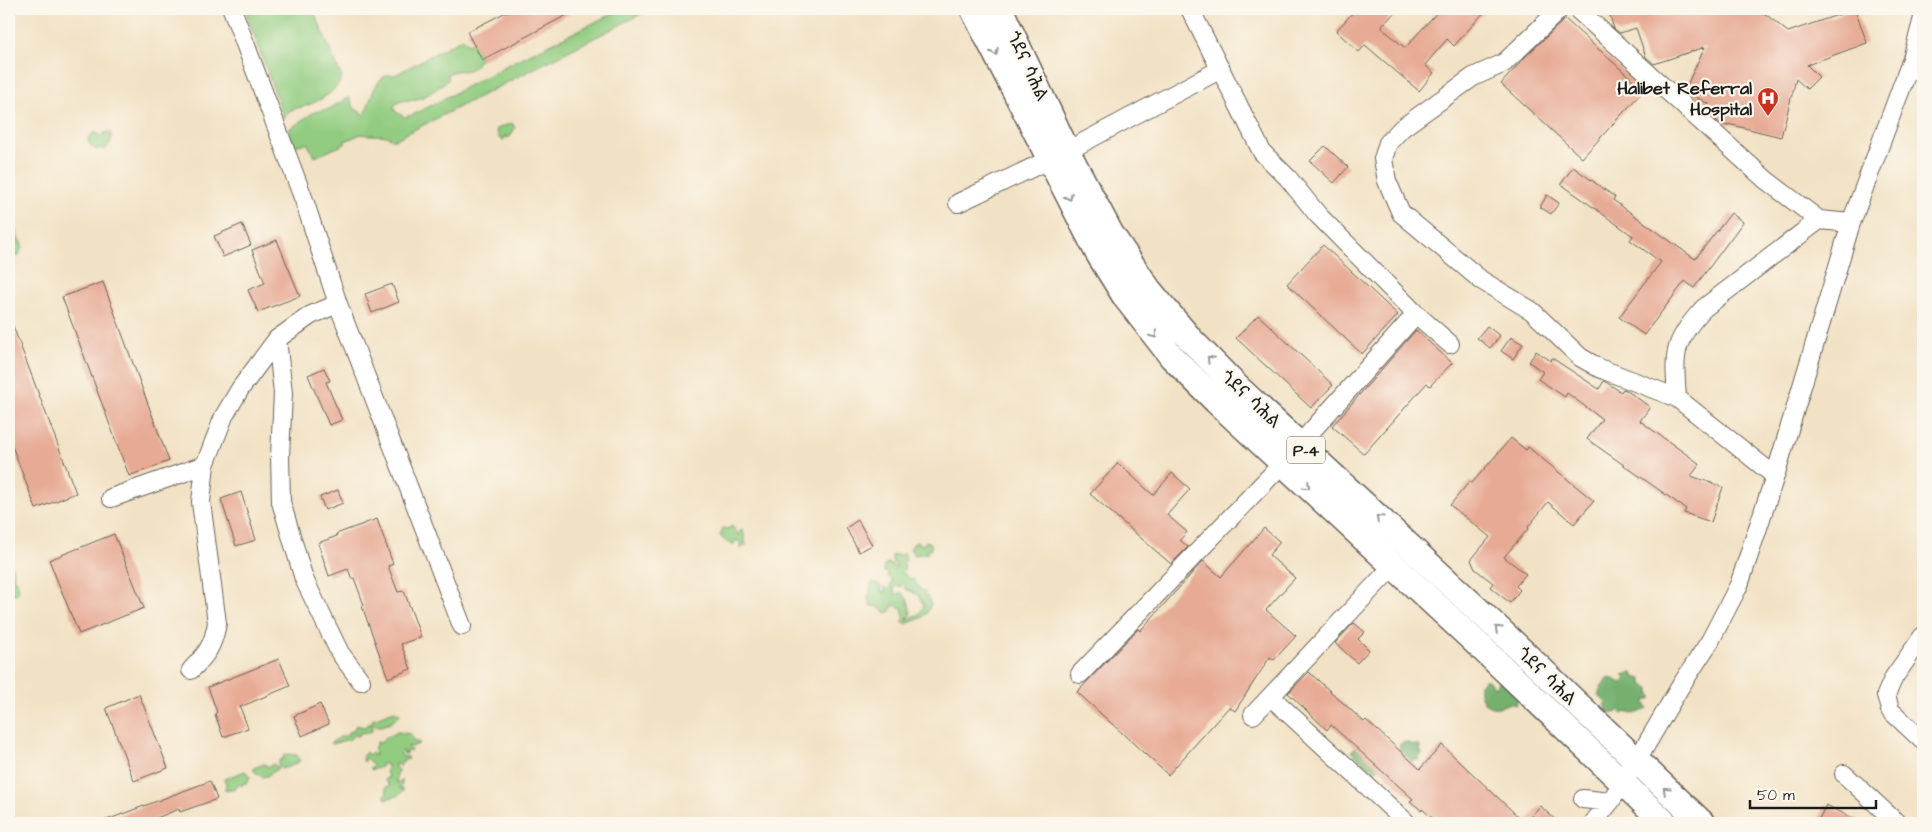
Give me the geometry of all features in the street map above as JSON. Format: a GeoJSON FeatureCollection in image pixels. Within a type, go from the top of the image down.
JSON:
{"type":"FeatureCollection","features":[{"type":"Feature","properties":{"kind":"highway","name":"ጎደና ሳሕል"},"geometry":{"type":"LineString","coordinates":[[973,9],[1058,155],[1149,290],[1214,363],[1504,634],[1702,823]]}},
{"type":"Feature","properties":{"kind":"highway","name":"ጎደና ሳሕል"},"geometry":{"type":"LineString","coordinates":[[1000,9],[1098,254],[1150,329],[1178,364],[1393,566],[1616,792],[1665,823]]}},
{"type":"Feature","properties":{"kind":"street"},"geometry":{"type":"LineString","coordinates":[[232,9],[304,200],[338,304],[462,626]]}},
{"type":"Feature","properties":{"kind":"street"},"geometry":{"type":"LineString","coordinates":[[1190,9],[1262,152],[1288,178],[1318,215],[1416,314],[1450,344]]}},
{"type":"Feature","properties":{"kind":"street"},"geometry":{"type":"LineString","coordinates":[[1560,9],[1521,49],[1504,62],[1473,77],[1402,128],[1388,142],[1383,158],[1387,182],[1401,213],[1481,280],[1532,311],[1580,356],[1599,368],[1676,398],[1775,476]]}},
{"type":"Feature","properties":{"kind":"street"},"geometry":{"type":"LineString","coordinates":[[1577,9],[1766,180],[1820,220],[1851,223]]}},
{"type":"Feature","properties":{"kind":"street"},"geometry":{"type":"LineString","coordinates":[[1593,823],[1636,762],[1680,687],[1710,641],[1740,585],[1775,476],[1851,223],[1912,59],[1923,18]]}},
{"type":"Feature","properties":{"kind":"street"},"geometry":{"type":"LineString","coordinates":[[958,203],[1058,155],[1221,69]]}},
{"type":"Feature","properties":{"kind":"street"},"geometry":{"type":"LineString","coordinates":[[1676,398],[1674,364],[1678,344],[1687,326],[1704,308],[1820,220]]}},
{"type":"Feature","properties":{"kind":"street"},"geometry":{"type":"LineString","coordinates":[[191,670],[207,654],[214,639],[217,623],[201,502],[205,465],[224,416],[240,390],[277,339],[311,315],[338,304]]}},
{"type":"Feature","properties":{"kind":"street"},"geometry":{"type":"LineString","coordinates":[[1080,674],[1283,463],[1416,314]]}},
{"type":"Feature","properties":{"kind":"street"},"geometry":{"type":"LineString","coordinates":[[277,339],[283,393],[280,456],[281,502],[304,579],[340,653],[361,681]]}},
{"type":"Feature","properties":{"kind":"street"},"geometry":{"type":"LineString","coordinates":[[111,498],[205,465]]}},
{"type":"Feature","properties":{"kind":"street"},"geometry":{"type":"LineString","coordinates":[[1253,715],[1393,566]]}},
{"type":"Feature","properties":{"kind":"street"},"geometry":{"type":"LineString","coordinates":[[1923,636],[1894,677],[1886,695],[1890,710],[1923,741]]}},
{"type":"Feature","properties":{"kind":"street"},"geometry":{"type":"LineString","coordinates":[[1270,697],[1407,823]]}},
{"type":"Feature","properties":{"kind":"street"},"geometry":{"type":"LineString","coordinates":[[1844,774],[1897,823]]}},
{"type":"Feature","properties":{"kind":"street"},"geometry":{"type":"LineString","coordinates":[[1583,799],[1616,792]]}},
{"type":"Feature","properties":{"kind":"green space"},"geometry":{"type":"Polygon","coordinates":[[[245,9],[313,9],[342,78],[336,87],[318,100],[291,110],[284,118],[245,9]]]}},
{"type":"Feature","properties":{"kind":"green space"},"geometry":{"type":"Polygon","coordinates":[[[622,9],[651,9],[394,140],[383,135],[361,134],[345,141],[345,144],[315,157],[307,143],[294,146],[288,130],[314,112],[329,109],[349,97],[354,108],[365,115],[375,88],[383,78],[388,75],[395,75],[463,38],[468,44],[473,42],[481,57],[476,64],[468,70],[448,74],[448,80],[425,96],[399,102],[394,106],[395,111],[404,117],[413,115],[513,62],[622,9]]]}},
{"type":"Feature","properties":{"kind":"green space"},"geometry":{"type":"Polygon","coordinates":[[[512,123],[515,128],[510,137],[506,138],[505,135],[503,141],[499,138],[496,129],[512,123]]]}},
{"type":"Feature","properties":{"kind":"green space"},"geometry":{"type":"Polygon","coordinates":[[[95,132],[102,137],[104,133],[110,132],[110,142],[104,150],[100,148],[97,150],[89,144],[88,138],[95,132]]]}},
{"type":"Feature","properties":{"kind":"green space"},"geometry":{"type":"Polygon","coordinates":[[[10,230],[12,232],[17,231],[21,242],[22,247],[18,257],[9,253],[10,230]]]}},
{"type":"Feature","properties":{"kind":"green space"},"geometry":{"type":"Polygon","coordinates":[[[732,526],[738,535],[741,530],[743,531],[746,545],[742,548],[740,548],[742,544],[736,540],[732,544],[731,542],[726,542],[720,536],[723,528],[727,529],[732,526]]]}},
{"type":"Feature","properties":{"kind":"green space"},"geometry":{"type":"Polygon","coordinates":[[[926,541],[931,543],[931,549],[926,550],[928,553],[914,555],[910,549],[914,543],[917,542],[923,545],[926,541]]]}},
{"type":"Feature","properties":{"kind":"green space"},"geometry":{"type":"Polygon","coordinates":[[[904,552],[906,560],[903,562],[905,569],[902,572],[903,574],[913,579],[920,589],[925,592],[924,595],[928,597],[931,604],[923,617],[906,624],[902,621],[919,614],[924,606],[918,595],[904,588],[905,583],[902,582],[901,587],[897,585],[894,588],[895,594],[901,592],[908,600],[911,614],[908,618],[904,617],[902,608],[893,605],[890,612],[887,613],[876,606],[871,606],[868,599],[871,584],[874,582],[880,585],[882,593],[885,587],[887,589],[891,585],[892,580],[888,577],[888,573],[884,572],[884,566],[889,562],[888,564],[896,568],[896,564],[892,562],[892,555],[901,555],[904,552]]]}},
{"type":"Feature","properties":{"kind":"green space"},"geometry":{"type":"Polygon","coordinates":[[[9,560],[14,573],[13,577],[19,586],[17,593],[13,594],[9,589],[9,560]]]}},
{"type":"Feature","properties":{"kind":"green space"},"geometry":{"type":"Polygon","coordinates":[[[1632,672],[1634,677],[1642,679],[1642,684],[1650,688],[1650,695],[1653,697],[1650,700],[1646,700],[1645,703],[1648,709],[1635,714],[1627,712],[1621,714],[1620,710],[1615,713],[1606,711],[1607,708],[1604,706],[1606,703],[1598,695],[1601,686],[1606,680],[1611,678],[1622,683],[1626,678],[1623,675],[1632,672]]]}},
{"type":"Feature","properties":{"kind":"green space"},"geometry":{"type":"Polygon","coordinates":[[[1484,680],[1488,680],[1496,688],[1496,685],[1501,680],[1518,697],[1516,705],[1509,703],[1503,706],[1492,707],[1484,702],[1479,686],[1484,680]]]}},
{"type":"Feature","properties":{"kind":"green space"},"geometry":{"type":"Polygon","coordinates":[[[394,711],[400,714],[388,724],[372,725],[372,731],[361,732],[359,736],[354,735],[350,739],[330,743],[348,735],[348,732],[353,731],[356,725],[364,727],[371,724],[373,719],[394,711]]]}},
{"type":"Feature","properties":{"kind":"green space"},"geometry":{"type":"Polygon","coordinates":[[[398,732],[411,734],[413,741],[420,743],[412,747],[408,746],[411,751],[406,751],[406,754],[403,751],[400,752],[402,756],[408,759],[404,760],[403,763],[401,762],[400,767],[395,764],[398,770],[396,780],[398,784],[402,780],[402,785],[399,788],[404,790],[399,795],[386,799],[384,797],[387,792],[385,788],[390,785],[385,781],[386,778],[389,778],[386,772],[387,765],[382,763],[381,767],[372,770],[370,768],[373,765],[366,758],[364,762],[362,757],[366,752],[368,755],[372,753],[375,756],[374,749],[377,742],[381,743],[384,738],[398,732]]]}},
{"type":"Feature","properties":{"kind":"green space"},"geometry":{"type":"Polygon","coordinates":[[[1405,742],[1420,745],[1422,753],[1418,760],[1406,762],[1399,754],[1400,744],[1405,742]]]}},
{"type":"Feature","properties":{"kind":"green space"},"geometry":{"type":"Polygon","coordinates":[[[1361,747],[1382,766],[1374,772],[1352,752],[1354,748],[1361,747]]]}},
{"type":"Feature","properties":{"kind":"green space"},"geometry":{"type":"Polygon","coordinates":[[[287,754],[297,755],[300,761],[281,769],[278,765],[279,761],[287,754]]]}},
{"type":"Feature","properties":{"kind":"green space"},"geometry":{"type":"Polygon","coordinates":[[[264,764],[269,767],[273,764],[278,768],[267,776],[262,777],[254,771],[254,768],[264,764]]]}},
{"type":"Feature","properties":{"kind":"green space"},"geometry":{"type":"Polygon","coordinates":[[[245,771],[250,777],[247,783],[225,790],[226,783],[224,779],[245,771]]]}},
{"type":"Feature","properties":{"kind":"building"},"geometry":{"type":"Polygon","coordinates":[[[512,9],[578,9],[482,60],[467,32],[512,9]]]}},
{"type":"Feature","properties":{"kind":"building"},"geometry":{"type":"Polygon","coordinates":[[[1356,9],[1398,9],[1381,27],[1405,48],[1440,9],[1487,9],[1454,46],[1447,39],[1425,65],[1434,73],[1419,91],[1365,45],[1359,52],[1336,31],[1356,9]]]}},
{"type":"Feature","properties":{"kind":"building","name":"Halibet Referral Hospital"},"geometry":{"type":"Polygon","coordinates":[[[1608,9],[1759,9],[1788,32],[1855,9],[1867,43],[1807,65],[1819,77],[1807,89],[1796,79],[1781,137],[1719,123],[1707,112],[1709,104],[1684,91],[1705,47],[1654,64],[1646,57],[1636,28],[1620,33],[1614,29],[1608,9]]]}},
{"type":"Feature","properties":{"kind":"building"},"geometry":{"type":"Polygon","coordinates":[[[1565,19],[1644,90],[1582,158],[1501,84],[1525,57],[1565,19]]]}},
{"type":"Feature","properties":{"kind":"building"},"geometry":{"type":"Polygon","coordinates":[[[1325,146],[1348,167],[1334,183],[1310,161],[1325,146]]]}},
{"type":"Feature","properties":{"kind":"building"},"geometry":{"type":"Polygon","coordinates":[[[1573,167],[1615,197],[1613,200],[1695,259],[1731,213],[1743,222],[1694,288],[1685,281],[1644,335],[1619,317],[1661,262],[1630,240],[1633,236],[1561,184],[1573,167]]]}},
{"type":"Feature","properties":{"kind":"building"},"geometry":{"type":"Polygon","coordinates":[[[1547,195],[1559,203],[1551,214],[1540,207],[1547,195]]]}},
{"type":"Feature","properties":{"kind":"building"},"geometry":{"type":"Polygon","coordinates":[[[242,224],[251,245],[223,257],[214,236],[242,224]]]}},
{"type":"Feature","properties":{"kind":"building"},"geometry":{"type":"Polygon","coordinates":[[[277,240],[300,296],[258,312],[248,290],[265,283],[252,250],[277,240]]]}},
{"type":"Feature","properties":{"kind":"building"},"geometry":{"type":"Polygon","coordinates":[[[1323,245],[1398,315],[1362,354],[1287,284],[1323,245]]]}},
{"type":"Feature","properties":{"kind":"building"},"geometry":{"type":"Polygon","coordinates":[[[103,282],[169,461],[129,476],[62,297],[103,282]]]}},
{"type":"Feature","properties":{"kind":"building"},"geometry":{"type":"Polygon","coordinates":[[[392,284],[399,302],[372,313],[365,294],[392,284]]]}},
{"type":"Feature","properties":{"kind":"building"},"geometry":{"type":"Polygon","coordinates":[[[1258,315],[1333,385],[1311,408],[1236,338],[1258,315]]]}},
{"type":"Feature","properties":{"kind":"building"},"geometry":{"type":"Polygon","coordinates":[[[10,318],[76,493],[36,509],[9,438],[10,318]]]}},
{"type":"Feature","properties":{"kind":"building"},"geometry":{"type":"Polygon","coordinates":[[[1487,326],[1500,336],[1490,348],[1477,338],[1487,326]]]}},
{"type":"Feature","properties":{"kind":"building"},"geometry":{"type":"Polygon","coordinates":[[[1416,330],[1452,363],[1430,386],[1427,383],[1364,454],[1332,426],[1416,330]]]}},
{"type":"Feature","properties":{"kind":"building"},"geometry":{"type":"Polygon","coordinates":[[[1511,337],[1523,344],[1513,359],[1501,351],[1511,337]]]}},
{"type":"Feature","properties":{"kind":"building"},"geometry":{"type":"Polygon","coordinates":[[[1536,351],[1551,361],[1552,358],[1599,389],[1604,381],[1621,392],[1623,389],[1626,390],[1650,407],[1640,421],[1700,464],[1691,476],[1723,487],[1711,522],[1684,513],[1686,509],[1587,439],[1602,419],[1567,393],[1565,397],[1538,379],[1543,372],[1529,362],[1536,351]]]}},
{"type":"Feature","properties":{"kind":"building"},"geometry":{"type":"Polygon","coordinates":[[[324,368],[330,381],[326,382],[342,420],[329,425],[308,375],[324,368]]]}},
{"type":"Feature","properties":{"kind":"building"},"geometry":{"type":"Polygon","coordinates":[[[1511,438],[1526,450],[1528,447],[1594,501],[1574,524],[1548,502],[1504,557],[1526,574],[1516,586],[1520,590],[1510,603],[1490,587],[1493,583],[1475,569],[1471,560],[1490,537],[1450,505],[1511,438]]]}},
{"type":"Feature","properties":{"kind":"building"},"geometry":{"type":"Polygon","coordinates":[[[1118,463],[1153,495],[1172,473],[1190,489],[1167,515],[1187,532],[1180,540],[1188,547],[1171,564],[1090,494],[1118,463]]]}},
{"type":"Feature","properties":{"kind":"building"},"geometry":{"type":"Polygon","coordinates":[[[338,490],[343,503],[325,510],[320,497],[338,490]]]}},
{"type":"Feature","properties":{"kind":"building"},"geometry":{"type":"Polygon","coordinates":[[[241,492],[256,540],[236,546],[221,499],[241,492]]]}},
{"type":"Feature","properties":{"kind":"building"},"geometry":{"type":"Polygon","coordinates":[[[377,519],[393,564],[388,566],[398,592],[404,591],[421,637],[401,644],[411,669],[388,678],[354,578],[352,579],[348,569],[329,576],[318,543],[337,536],[336,534],[377,519]]]}},
{"type":"Feature","properties":{"kind":"building"},"geometry":{"type":"Polygon","coordinates":[[[858,520],[872,545],[859,552],[846,528],[858,520]]]}},
{"type":"Feature","properties":{"kind":"building"},"geometry":{"type":"Polygon","coordinates":[[[1264,528],[1280,542],[1269,555],[1295,578],[1266,610],[1296,636],[1274,660],[1270,657],[1235,711],[1229,707],[1168,775],[1077,692],[1138,629],[1140,631],[1203,561],[1221,577],[1264,528]]]}},
{"type":"Feature","properties":{"kind":"building"},"geometry":{"type":"Polygon","coordinates":[[[114,534],[144,608],[79,634],[49,560],[114,534]]]}},
{"type":"Feature","properties":{"kind":"building"},"geometry":{"type":"Polygon","coordinates":[[[1354,623],[1365,632],[1358,639],[1369,650],[1357,663],[1335,643],[1354,623]]]}},
{"type":"Feature","properties":{"kind":"building"},"geometry":{"type":"Polygon","coordinates":[[[279,659],[290,686],[240,707],[248,728],[223,737],[208,687],[279,659]]]}},
{"type":"Feature","properties":{"kind":"building"},"geometry":{"type":"Polygon","coordinates":[[[1309,672],[1420,769],[1442,745],[1525,823],[1438,823],[1410,801],[1413,799],[1331,725],[1327,730],[1288,693],[1309,672]]]}},
{"type":"Feature","properties":{"kind":"building"},"geometry":{"type":"Polygon","coordinates":[[[139,694],[168,768],[134,781],[106,708],[139,694]]]}},
{"type":"Feature","properties":{"kind":"building"},"geometry":{"type":"Polygon","coordinates":[[[320,704],[329,724],[302,736],[294,716],[320,704]]]}},
{"type":"Feature","properties":{"kind":"building"},"geometry":{"type":"Polygon","coordinates":[[[210,781],[217,799],[180,812],[179,809],[144,823],[104,823],[104,821],[210,781]]]}},
{"type":"Feature","properties":{"kind":"building"},"geometry":{"type":"Polygon","coordinates":[[[1826,805],[1863,823],[1817,823],[1826,805]]]}},
{"type":"Feature","properties":{"kind":"building"},"geometry":{"type":"Polygon","coordinates":[[[1540,806],[1559,823],[1525,823],[1540,806]]]}},
{"type":"Feature","properties":{"kind":"place","name":"Halibet Referral Hospital"},"geometry":{"type":"Point","coordinates":[1768,117]}}]}
